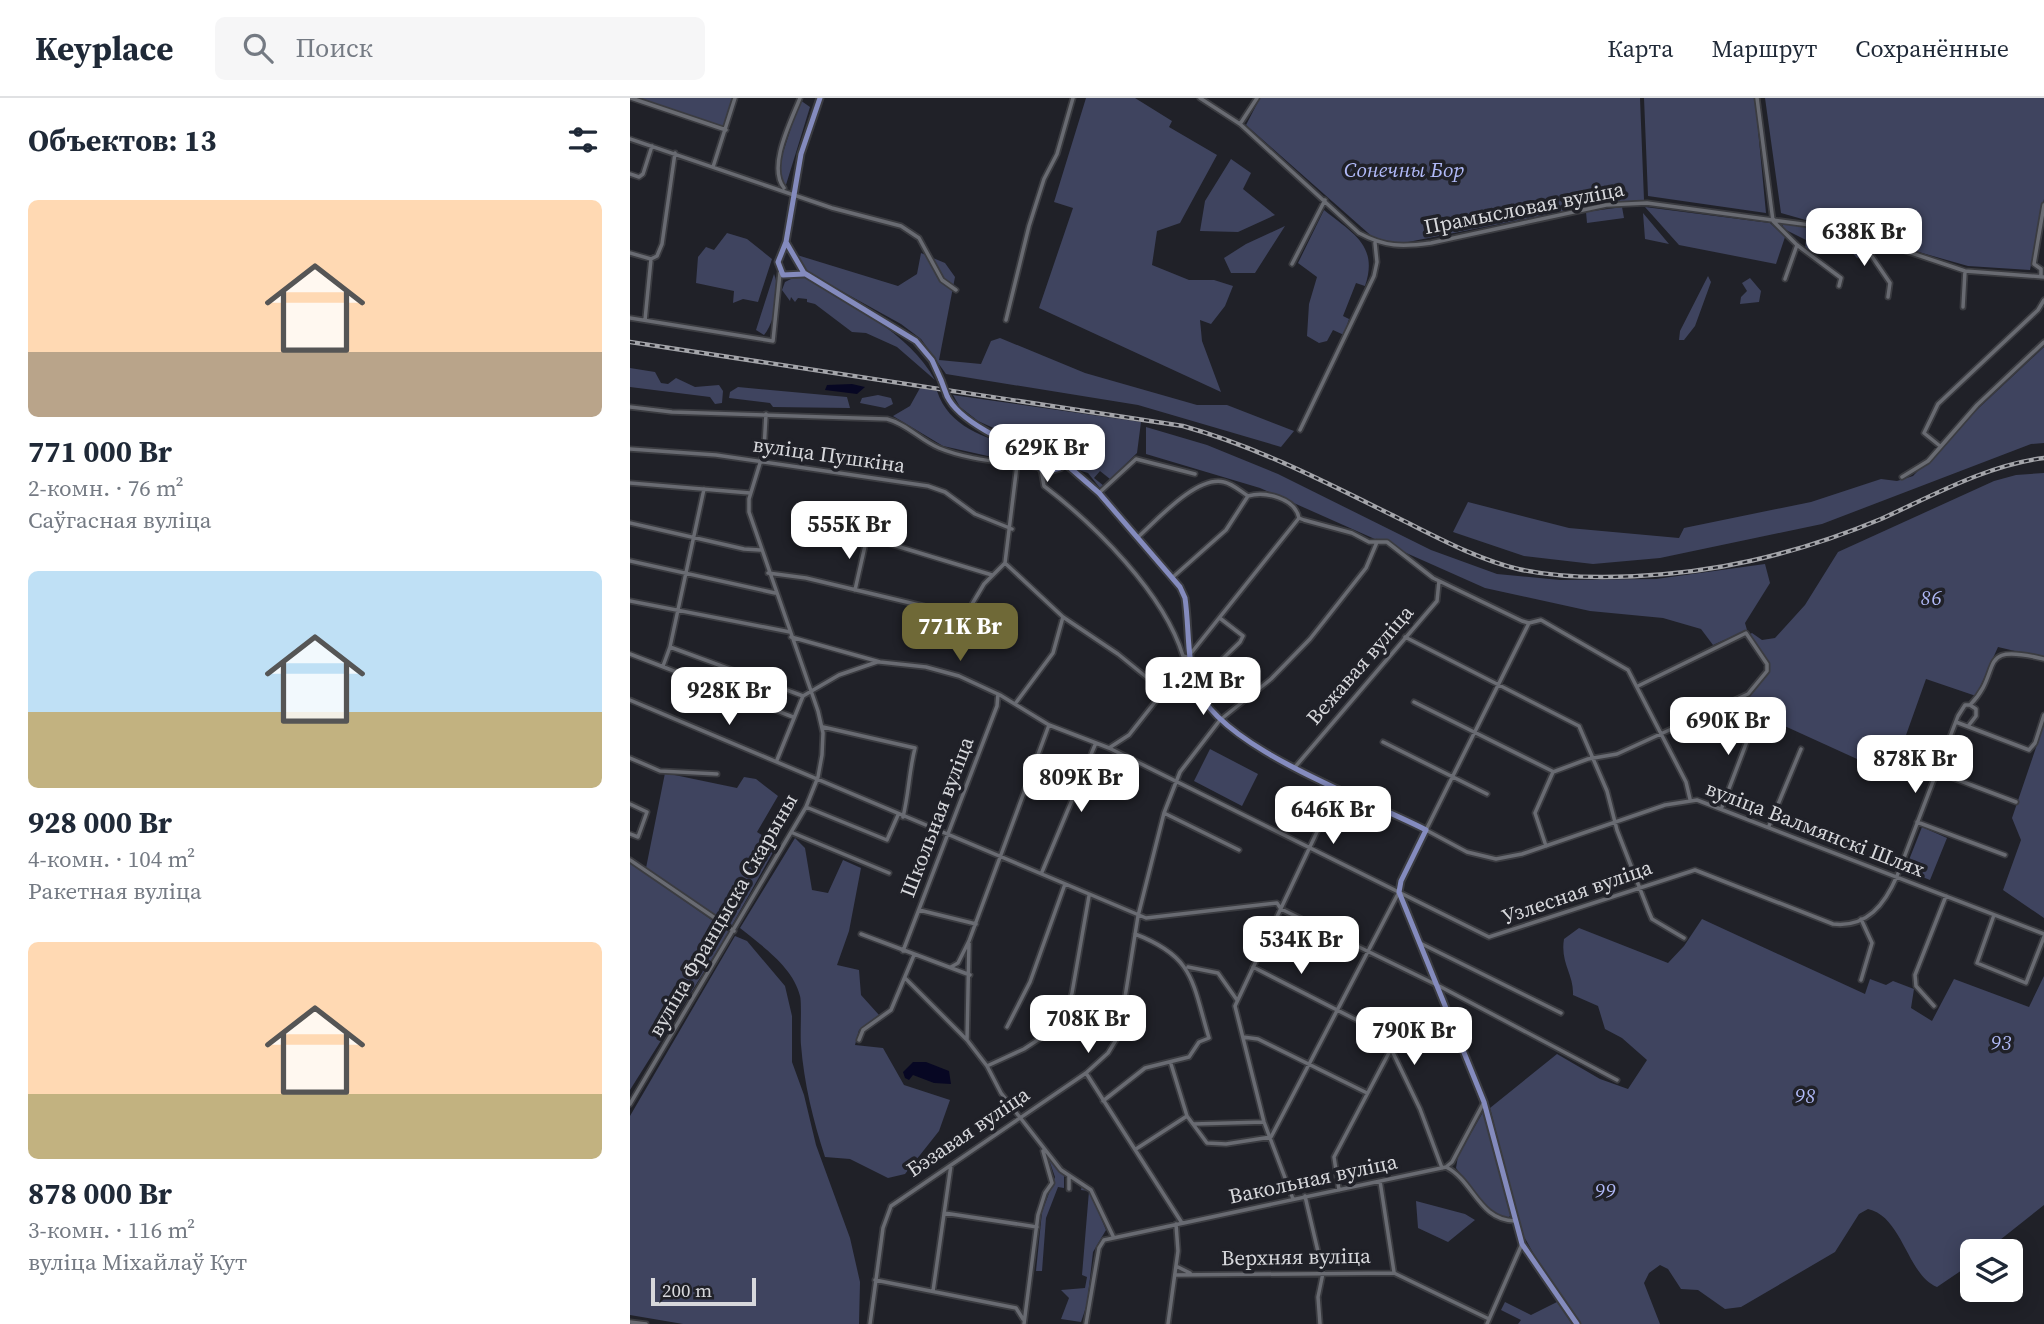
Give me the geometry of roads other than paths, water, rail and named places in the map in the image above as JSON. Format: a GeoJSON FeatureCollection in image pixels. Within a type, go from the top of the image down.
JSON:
{"type":"FeatureCollection","features":[{"type":"Feature","properties":{"kind":"main road"},"geometry":{"type":"LineString","coordinates":[[820,98],[801,154],[786,242],[778,262],[780,272],[787,276],[805,274],[905,332],[932,360],[954,409],[968,421],[1033,450],[1053,449],[1060,459],[1056,468]]}},
{"type":"Feature","properties":{"kind":"main road"},"geometry":{"type":"LineString","coordinates":[[786,242],[805,274]]}},
{"type":"Feature","properties":{"kind":"main road"},"geometry":{"type":"LineString","coordinates":[[781,256],[792,254]]}},
{"type":"Feature","properties":{"kind":"main road"},"geometry":{"type":"LineString","coordinates":[[794,274],[800,265]]}},
{"type":"Feature","properties":{"kind":"main road"},"geometry":{"type":"LineString","coordinates":[[1033,450],[1041,469],[1070,469]]}},
{"type":"Feature","properties":{"kind":"main road"},"geometry":{"type":"LineString","coordinates":[[1037,459],[1041,451]]}},
{"type":"Feature","properties":{"kind":"main road","name":"вуліца Валмянскі Шлях"},"geometry":{"type":"LineString","coordinates":[[1060,459],[1099,493],[1173,577],[1185,598],[1195,682],[1222,719],[1253,745],[1426,830]]}},
{"type":"Feature","properties":{"kind":"main road"},"geometry":{"type":"LineString","coordinates":[[1426,830],[1401,881],[1399,892],[1484,1102],[1522,1244],[1577,1324]]}},
{"type":"Feature","properties":{"kind":"street"},"geometry":{"type":"LineString","coordinates":[[631,98],[726,130]]}},
{"type":"Feature","properties":{"kind":"street"},"geometry":{"type":"LineString","coordinates":[[713,167],[735,98]]}},
{"type":"Feature","properties":{"kind":"street"},"geometry":{"type":"LineString","coordinates":[[786,191],[779,181],[777,169],[800,98]]}},
{"type":"Feature","properties":{"kind":"street"},"geometry":{"type":"LineString","coordinates":[[1006,320],[1029,226],[1044,180],[1057,154],[1073,98]]}},
{"type":"Feature","properties":{"kind":"street"},"geometry":{"type":"LineString","coordinates":[[1200,98],[1240,124],[1359,233],[1375,243],[1377,262],[1374,276],[1300,430]]}},
{"type":"Feature","properties":{"kind":"street"},"geometry":{"type":"LineString","coordinates":[[1240,124],[1257,98]]}},
{"type":"Feature","properties":{"kind":"street"},"geometry":{"type":"LineString","coordinates":[[1757,98],[1773,221],[1797,245],[1841,278],[1839,286]]}},
{"type":"Feature","properties":{"kind":"street"},"geometry":{"type":"LineString","coordinates":[[630,139],[793,192],[832,208],[907,229],[926,248],[942,280],[956,290]]}},
{"type":"Feature","properties":{"kind":"street"},"geometry":{"type":"LineString","coordinates":[[630,174],[639,177],[643,174],[652,146]]}},
{"type":"Feature","properties":{"kind":"street"},"geometry":{"type":"LineString","coordinates":[[630,253],[651,259],[657,256],[662,244],[674,153]]}},
{"type":"Feature","properties":{"kind":"street"},"geometry":{"type":"LineString","coordinates":[[1292,264],[1325,200]]}},
{"type":"Feature","properties":{"kind":"street","name":"Прамысловая вуліца"},"geometry":{"type":"LineString","coordinates":[[1375,243],[1403,247],[1431,243],[1620,203],[1647,203],[1819,225],[1857,234],[1965,271],[2043,277]]}},
{"type":"Feature","properties":{"kind":"street"},"geometry":{"type":"LineString","coordinates":[[2043,277],[2041,269],[2034,264],[2044,205]]}},
{"type":"Feature","properties":{"kind":"street"},"geometry":{"type":"LineString","coordinates":[[1857,234],[1890,283],[1888,297]]}},
{"type":"Feature","properties":{"kind":"street"},"geometry":{"type":"LineString","coordinates":[[1785,279],[1797,245]]}},
{"type":"Feature","properties":{"kind":"street"},"geometry":{"type":"LineString","coordinates":[[645,321],[651,259]]}},
{"type":"Feature","properties":{"kind":"street"},"geometry":{"type":"LineString","coordinates":[[1963,307],[1965,271]]}},
{"type":"Feature","properties":{"kind":"street"},"geometry":{"type":"LineString","coordinates":[[630,318],[773,341],[780,272]]}},
{"type":"Feature","properties":{"kind":"street"},"geometry":{"type":"LineString","coordinates":[[780,285],[787,276]]}},
{"type":"Feature","properties":{"kind":"street"},"geometry":{"type":"LineString","coordinates":[[1940,446],[1924,433],[1938,404],[2038,310],[2044,300]]}},
{"type":"Feature","properties":{"kind":"street"},"geometry":{"type":"LineString","coordinates":[[1902,477],[1928,461],[1978,405],[2044,342]]}},
{"type":"Feature","properties":{"kind":"street"},"geometry":{"type":"LineString","coordinates":[[630,407],[672,412],[887,419],[950,451],[1041,469],[1044,486],[1118,554],[1170,624],[1185,657],[1192,655],[1299,518]]}},
{"type":"Feature","properties":{"kind":"street","name":"вуліца Францыска Скарыны"},"geometry":{"type":"LineString","coordinates":[[630,1104],[793,833],[818,778],[823,727],[749,512],[751,493],[762,461],[766,414]]}},
{"type":"Feature","properties":{"kind":"street","name":"вуліца Пушкіна"},"geometry":{"type":"LineString","coordinates":[[630,449],[716,454],[928,485],[945,492],[975,514],[1012,529]]}},
{"type":"Feature","properties":{"kind":"street"},"geometry":{"type":"LineString","coordinates":[[1031,467],[1037,459]]}},
{"type":"Feature","properties":{"kind":"street"},"geometry":{"type":"LineString","coordinates":[[1099,493],[1136,459],[1195,474]]}},
{"type":"Feature","properties":{"kind":"street"},"geometry":{"type":"LineString","coordinates":[[855,590],[867,537],[992,575],[998,573],[1005,563],[1012,529],[1017,465]]}},
{"type":"Feature","properties":{"kind":"street"},"geometry":{"type":"LineString","coordinates":[[1042,478],[1049,471]]}},
{"type":"Feature","properties":{"kind":"street"},"geometry":{"type":"LineString","coordinates":[[1138,537],[1189,492],[1215,481],[1226,482],[1248,496]]}},
{"type":"Feature","properties":{"kind":"street"},"geometry":{"type":"LineString","coordinates":[[630,483],[751,493]]}},
{"type":"Feature","properties":{"kind":"street"},"geometry":{"type":"LineString","coordinates":[[663,666],[679,610],[704,489]]}},
{"type":"Feature","properties":{"kind":"street"},"geometry":{"type":"LineString","coordinates":[[1173,577],[1226,530],[1248,496],[1262,492],[1295,508],[1299,518]]}},
{"type":"Feature","properties":{"kind":"street"},"geometry":{"type":"LineString","coordinates":[[1299,518],[1390,544],[1412,564],[1439,581],[1529,623],[1541,620],[1574,636],[1625,667],[1662,734],[1689,789],[1690,799]]}},
{"type":"Feature","properties":{"kind":"street"},"geometry":{"type":"LineString","coordinates":[[630,523],[760,550]]}},
{"type":"Feature","properties":{"kind":"street","name":"Бэзавая вуліца"},"geometry":{"type":"LineString","coordinates":[[870,1324],[883,1228],[891,1206],[1086,1073],[1108,1053],[1119,1035],[1135,934],[1164,813],[1175,780],[1222,719],[1271,680],[1310,639],[1366,568],[1377,542]]}},
{"type":"Feature","properties":{"kind":"street"},"geometry":{"type":"LineString","coordinates":[[630,561],[775,593]]}},
{"type":"Feature","properties":{"kind":"street"},"geometry":{"type":"LineString","coordinates":[[1005,563],[1063,617],[1118,654],[1166,693]]}},
{"type":"Feature","properties":{"kind":"street"},"geometry":{"type":"LineString","coordinates":[[768,573],[965,616],[992,575]]}},
{"type":"Feature","properties":{"kind":"street","name":"Вежавая вуліца"},"geometry":{"type":"LineString","coordinates":[[1294,766],[1437,601],[1439,581]]}},
{"type":"Feature","properties":{"kind":"street"},"geometry":{"type":"LineString","coordinates":[[630,601],[790,635],[880,662]]}},
{"type":"Feature","properties":{"kind":"street"},"geometry":{"type":"LineString","coordinates":[[1015,704],[1053,653],[1063,617]]}},
{"type":"Feature","properties":{"kind":"street"},"geometry":{"type":"LineString","coordinates":[[1109,748],[1129,735],[1152,705],[1166,693],[1195,682],[1207,674],[1240,642],[1243,636],[1221,619]]}},
{"type":"Feature","properties":{"kind":"street"},"geometry":{"type":"LineString","coordinates":[[1426,830],[1529,623]]}},
{"type":"Feature","properties":{"kind":"street"},"geometry":{"type":"LineString","coordinates":[[1546,846],[1535,813],[1553,772],[1588,759],[1595,760],[1662,734],[1748,694],[1767,671],[1767,664],[1746,633],[1637,686]]}},
{"type":"Feature","properties":{"kind":"street"},"geometry":{"type":"LineString","coordinates":[[1405,637],[1576,723],[1584,732],[1589,752],[1595,760],[1652,919],[1684,938]]}},
{"type":"Feature","properties":{"kind":"street"},"geometry":{"type":"LineString","coordinates":[[670,647],[803,696]]}},
{"type":"Feature","properties":{"kind":"street"},"geometry":{"type":"LineString","coordinates":[[1861,980],[1871,943],[1861,919],[1881,906],[1897,876],[1965,705],[1970,705],[1979,696],[1993,661],[2001,653],[2011,652],[2021,657],[2044,659]]}},
{"type":"Feature","properties":{"kind":"street"},"geometry":{"type":"LineString","coordinates":[[630,654],[793,717]]}},
{"type":"Feature","properties":{"kind":"street"},"geometry":{"type":"LineString","coordinates":[[777,760],[803,696],[839,675],[880,662]]}},
{"type":"Feature","properties":{"kind":"street","name":"Узлесная вуліца"},"geometry":{"type":"LineString","coordinates":[[880,662],[926,667],[959,676],[998,694],[1049,725],[1109,748],[1489,937],[1695,870],[1833,924],[1845,924],[1861,919]]}},
{"type":"Feature","properties":{"kind":"street","name":"Школьная вуліца"},"geometry":{"type":"LineString","coordinates":[[903,951],[997,706],[998,694]]}},
{"type":"Feature","properties":{"kind":"street"},"geometry":{"type":"LineString","coordinates":[[630,700],[777,760],[818,778],[823,783],[947,836],[1042,872],[1139,916],[1146,918],[1285,902]]}},
{"type":"Feature","properties":{"kind":"street"},"geometry":{"type":"LineString","coordinates":[[997,706],[1009,701]]}},
{"type":"Feature","properties":{"kind":"street"},"geometry":{"type":"LineString","coordinates":[[1413,702],[1553,772]]}},
{"type":"Feature","properties":{"kind":"street"},"geometry":{"type":"LineString","coordinates":[[1967,726],[1976,716],[1976,709],[1970,705]]}},
{"type":"Feature","properties":{"kind":"street"},"geometry":{"type":"LineString","coordinates":[[1722,807],[1757,715]]}},
{"type":"Feature","properties":{"kind":"street"},"geometry":{"type":"LineString","coordinates":[[1956,722],[2028,750],[2035,743],[2044,715]]}},
{"type":"Feature","properties":{"kind":"street"},"geometry":{"type":"LineString","coordinates":[[951,967],[958,962],[976,924],[1002,856],[1010,824],[1049,725]]}},
{"type":"Feature","properties":{"kind":"street"},"geometry":{"type":"LineString","coordinates":[[806,807],[887,840],[910,789],[909,771],[915,748],[823,727]]}},
{"type":"Feature","properties":{"kind":"street"},"geometry":{"type":"LineString","coordinates":[[1383,742],[1487,794]]}},
{"type":"Feature","properties":{"kind":"street"},"geometry":{"type":"LineString","coordinates":[[1042,872],[1096,744]]}},
{"type":"Feature","properties":{"kind":"street"},"geometry":{"type":"LineString","coordinates":[[1769,826],[1801,749]]}},
{"type":"Feature","properties":{"kind":"street"},"geometry":{"type":"LineString","coordinates":[[630,758],[660,771],[717,774]]}},
{"type":"Feature","properties":{"kind":"street"},"geometry":{"type":"LineString","coordinates":[[1937,772],[2016,802]]}},
{"type":"Feature","properties":{"kind":"street"},"geometry":{"type":"LineString","coordinates":[[1293,1199],[1265,1122],[1235,1011],[1237,1000],[1341,789]]}},
{"type":"Feature","properties":{"kind":"street","name":"вуліца Валмянскі Шлях"},"geometry":{"type":"LineString","coordinates":[[1426,830],[1481,857],[1513,857],[1690,799],[1722,807],[1897,876],[2044,935],[2026,983],[1977,963],[1994,915]]}},
{"type":"Feature","properties":{"kind":"street"},"geometry":{"type":"LineString","coordinates":[[630,804],[647,812],[638,837],[630,834]]}},
{"type":"Feature","properties":{"kind":"street"},"geometry":{"type":"LineString","coordinates":[[1164,813],[1239,850]]}},
{"type":"Feature","properties":{"kind":"street"},"geometry":{"type":"LineString","coordinates":[[1917,822],[2005,855]]}},
{"type":"Feature","properties":{"kind":"street"},"geometry":{"type":"LineString","coordinates":[[793,833],[889,873]]}},
{"type":"Feature","properties":{"kind":"street"},"geometry":{"type":"LineString","coordinates":[[630,860],[734,931]]}},
{"type":"Feature","properties":{"kind":"street"},"geometry":{"type":"LineString","coordinates":[[1007,1027],[1030,982],[1065,884]]}},
{"type":"Feature","properties":{"kind":"street"},"geometry":{"type":"LineString","coordinates":[[1271,1137],[1399,892]]}},
{"type":"Feature","properties":{"kind":"street"},"geometry":{"type":"LineString","coordinates":[[987,1066],[1024,1049],[1062,1024],[1072,993],[1089,895]]}},
{"type":"Feature","properties":{"kind":"street"},"geometry":{"type":"LineString","coordinates":[[1934,1006],[1916,986],[1915,975],[1946,896]]}},
{"type":"Feature","properties":{"kind":"street"},"geometry":{"type":"LineString","coordinates":[[1277,903],[1282,909],[1436,985],[1617,1080]]}},
{"type":"Feature","properties":{"kind":"street"},"geometry":{"type":"LineString","coordinates":[[919,910],[976,924]]}},
{"type":"Feature","properties":{"kind":"street"},"geometry":{"type":"LineString","coordinates":[[861,934],[970,975]]}},
{"type":"Feature","properties":{"kind":"street"},"geometry":{"type":"LineString","coordinates":[[1135,934],[1164,947],[1187,967],[1218,973],[1237,1000]]}},
{"type":"Feature","properties":{"kind":"street"},"geometry":{"type":"LineString","coordinates":[[967,1041],[969,941]]}},
{"type":"Feature","properties":{"kind":"street"},"geometry":{"type":"LineString","coordinates":[[1420,943],[1561,1013]]}},
{"type":"Feature","properties":{"kind":"street"},"geometry":{"type":"LineString","coordinates":[[859,1040],[863,1030],[891,1010],[914,955]]}},
{"type":"Feature","properties":{"kind":"street"},"geometry":{"type":"LineString","coordinates":[[1104,1101],[1145,1068],[1171,1064],[1189,1057],[1199,1042],[1209,1038],[1187,967]]}},
{"type":"Feature","properties":{"kind":"street"},"geometry":{"type":"LineString","coordinates":[[1254,967],[1380,1030],[1392,1048],[1444,1167],[1461,1177],[1483,1208],[1499,1219],[1515,1221]]}},
{"type":"Feature","properties":{"kind":"street"},"geometry":{"type":"LineString","coordinates":[[905,978],[967,1041],[1041,1146],[1069,1176],[1091,1190],[1113,1236]]}},
{"type":"Feature","properties":{"kind":"street"},"geometry":{"type":"LineString","coordinates":[[1243,1037],[1258,1038],[1367,1093]]}},
{"type":"Feature","properties":{"kind":"street"},"geometry":{"type":"LineString","coordinates":[[1339,1191],[1334,1157],[1392,1048]]}},
{"type":"Feature","properties":{"kind":"street"},"geometry":{"type":"LineString","coordinates":[[1171,1064],[1187,1116],[1207,1143],[1219,1145],[1271,1137]]}},
{"type":"Feature","properties":{"kind":"street"},"geometry":{"type":"LineString","coordinates":[[1086,1073],[1182,1223]]}},
{"type":"Feature","properties":{"kind":"street"},"geometry":{"type":"LineString","coordinates":[[1444,1167],[1452,1162],[1484,1102]]}},
{"type":"Feature","properties":{"kind":"street"},"geometry":{"type":"LineString","coordinates":[[1136,1149],[1187,1116]]}},
{"type":"Feature","properties":{"kind":"street"},"geometry":{"type":"LineString","coordinates":[[1194,1124],[1265,1122]]}},
{"type":"Feature","properties":{"kind":"street"},"geometry":{"type":"LineString","coordinates":[[1024,1322],[1041,1205],[1053,1179],[1041,1146]]}},
{"type":"Feature","properties":{"kind":"street"},"geometry":{"type":"LineString","coordinates":[[933,1291],[951,1166]]}},
{"type":"Feature","properties":{"kind":"street","name":"Вакольная вуліца"},"geometry":{"type":"LineString","coordinates":[[1104,1240],[1444,1167]]}},
{"type":"Feature","properties":{"kind":"street"},"geometry":{"type":"LineString","coordinates":[[1069,1176],[1069,1189]]}},
{"type":"Feature","properties":{"kind":"street"},"geometry":{"type":"LineString","coordinates":[[1380,1181],[1394,1273]]}},
{"type":"Feature","properties":{"kind":"street"},"geometry":{"type":"LineString","coordinates":[[1305,1196],[1323,1273],[1318,1297],[1320,1324]]}},
{"type":"Feature","properties":{"kind":"street"},"geometry":{"type":"LineString","coordinates":[[944,1213],[1037,1227]]}},
{"type":"Feature","properties":{"kind":"street"},"geometry":{"type":"LineString","coordinates":[[1168,1324],[1176,1266],[1175,1224]]}},
{"type":"Feature","properties":{"kind":"street"},"geometry":{"type":"LineString","coordinates":[[1086,1324],[1099,1248],[1107,1226]]}},
{"type":"Feature","properties":{"kind":"street"},"geometry":{"type":"LineString","coordinates":[[1488,1322],[1522,1244]]}},
{"type":"Feature","properties":{"kind":"street"},"geometry":{"type":"LineString","coordinates":[[1176,1266],[1192,1274]]}},
{"type":"Feature","properties":{"kind":"street","name":"Верхняя вуліца"},"geometry":{"type":"LineString","coordinates":[[1175,1275],[1394,1273],[1488,1322]]}},
{"type":"Feature","properties":{"kind":"street"},"geometry":{"type":"LineString","coordinates":[[875,1280],[1016,1308],[1027,1302]]}},
{"type":"Feature","properties":{"kind":"street"},"geometry":{"type":"LineString","coordinates":[[1016,1308],[1024,1322]]}},
{"type":"Feature","properties":{"kind":"street"},"geometry":{"type":"LineString","coordinates":[[630,1322],[646,1324]]}},
{"type":"Feature","properties":{"kind":"railway"},"geometry":{"type":"LineString","coordinates":[[630,342],[1183,426],[1238,444],[1292,467],[1471,553],[1518,569],[1544,574],[1603,577],[1665,574],[1767,557],[1865,526],[1981,474],[2044,458]]}},
{"type":"Feature","properties":{"kind":"park label","name":"Сонечны Бор"},"geometry":{"type":"Point","coordinates":[1404,170]}},
{"type":"Feature","properties":{"kind":"park label","name":"86"},"geometry":{"type":"Point","coordinates":[1931,598]}},
{"type":"Feature","properties":{"kind":"park label","name":"93"},"geometry":{"type":"Point","coordinates":[2001,1043]}},
{"type":"Feature","properties":{"kind":"park label","name":"98"},"geometry":{"type":"Point","coordinates":[1805,1096]}},
{"type":"Feature","properties":{"kind":"park label","name":"99"},"geometry":{"type":"Point","coordinates":[1605,1191]}}]}
